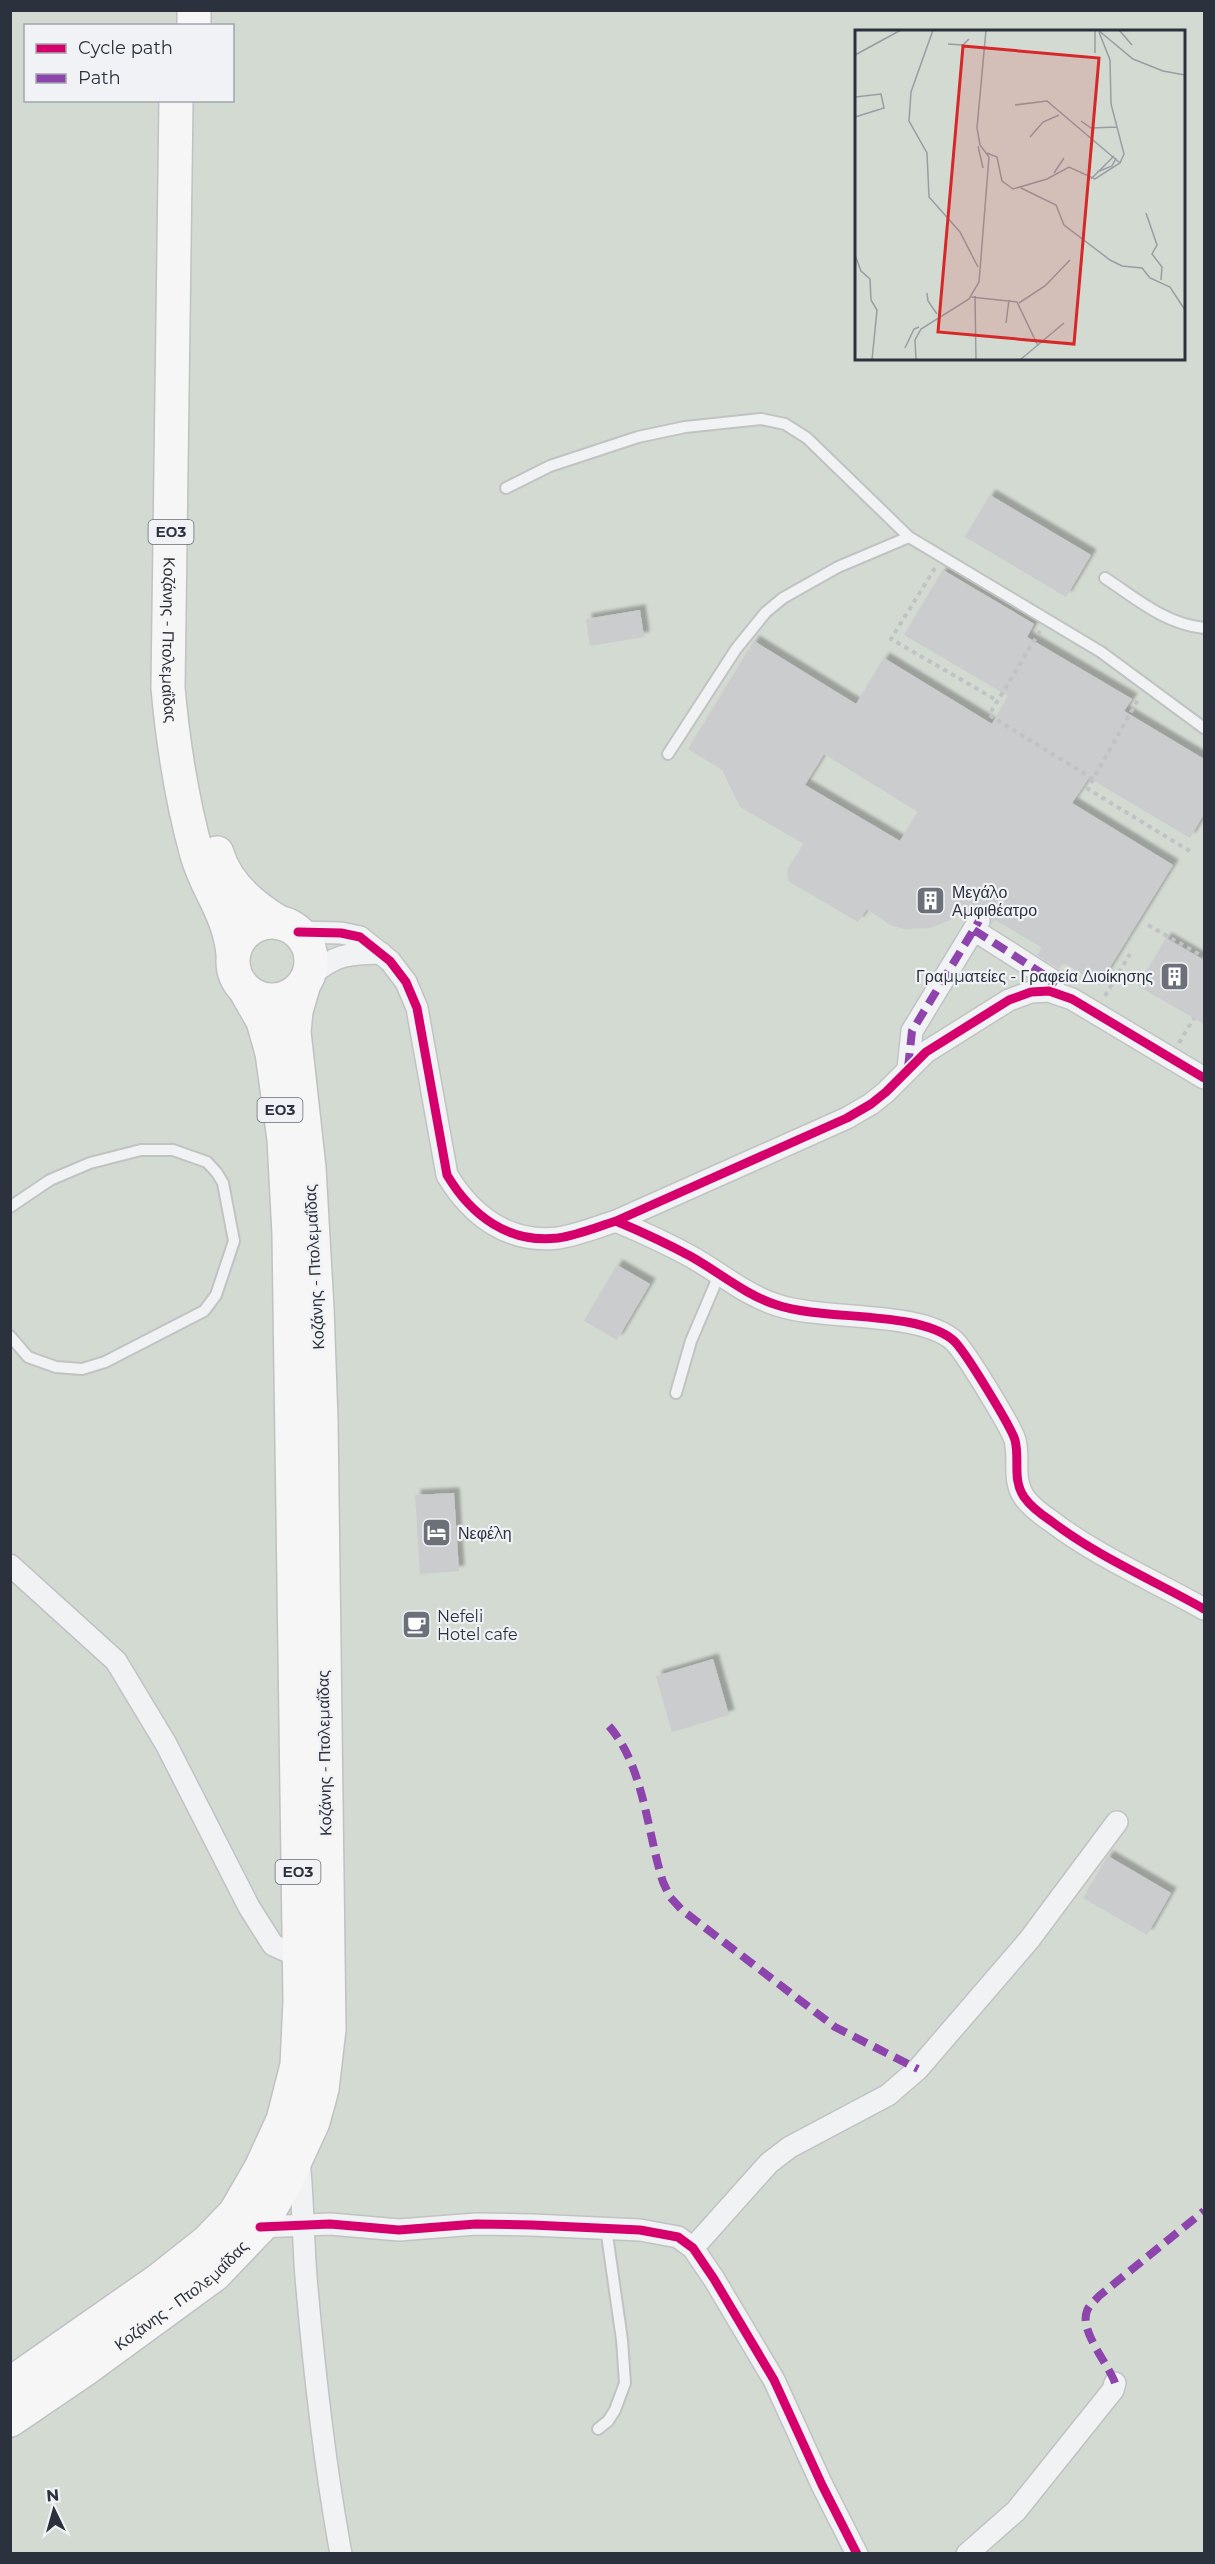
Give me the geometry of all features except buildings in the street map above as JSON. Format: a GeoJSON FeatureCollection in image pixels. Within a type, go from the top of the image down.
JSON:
{"type":"FeatureCollection","features":[{"type":"Feature","properties":{"kind":"main road","name":"Κοζάνης - Πτολεμαΐδας"},"geometry":{"type":"LineString","coordinates":[[176,102],[168,688],[174,742],[192,835],[203,870],[227,922],[233,953]]}},
{"type":"Feature","properties":{"kind":"main road","name":"Κοζάνης - Πτολεμαΐδας"},"geometry":{"type":"LineString","coordinates":[[195,102],[189,702],[210,826],[223,868],[254,907],[289,927]]}},
{"type":"Feature","properties":{"kind":"main road"},"geometry":{"type":"LineString","coordinates":[[233,953],[239,939],[250,928],[265,922],[289,927]]}},
{"type":"Feature","properties":{"kind":"main road","name":"ΕΟ3"},"geometry":{"type":"LineString","coordinates":[[289,927],[306,941],[311,952],[312,965],[306,982]]}},
{"type":"Feature","properties":{"kind":"main road","name":"ΕΟ3"},"geometry":{"type":"LineString","coordinates":[[233,953],[235,975],[247,993]]}},
{"type":"Feature","properties":{"kind":"main road","name":"Κοζάνης - Πτολεμαΐδας"},"geometry":{"type":"LineString","coordinates":[[10,2420],[88,2367],[214,2275],[260,2227],[299,2155],[322,2089],[329,2029],[317,1319],[309,1168],[294,1032],[296,1011],[306,982]]}},
{"type":"Feature","properties":{"kind":"main road"},"geometry":{"type":"LineString","coordinates":[[247,993],[261,1000],[276,1001],[291,996],[306,982]]}},
{"type":"Feature","properties":{"kind":"main road","name":"Κοζάνης - Πτολεμαΐδας"},"geometry":{"type":"LineString","coordinates":[[10,2384],[159,2280],[207,2242],[235,2213],[274,2142],[291,2092],[300,2034],[300,1957],[291,1336],[284,1139],[269,1035],[247,993]]}},
{"type":"Feature","properties":{"kind":"street"},"geometry":{"type":"LineString","coordinates":[[908,1068],[912,1030],[977,926],[1054,981],[1049,991]]}},
{"type":"Feature","properties":{"kind":"street"},"geometry":{"type":"LineString","coordinates":[[289,927],[360,937],[390,961],[406,982],[417,1008],[442,1158],[447,1175],[467,1205],[493,1225],[509,1233],[535,1238],[557,1238],[616,1221],[847,1118],[871,1104],[926,1052],[1009,1000],[1032,992],[1049,991],[1072,999],[1204,1078]]}},
{"type":"Feature","properties":{"kind":"street"},"geometry":{"type":"LineString","coordinates":[[306,982],[326,962],[339,956],[381,953]]}},
{"type":"Feature","properties":{"kind":"street"},"geometry":{"type":"LineString","coordinates":[[616,1221],[692,1257],[719,1275],[776,1305],[802,1311],[885,1319],[932,1329],[952,1339],[967,1356],[1011,1431],[1017,1456],[1016,1476],[1025,1499],[1061,1529],[1095,1551],[1204,1609]]}},
{"type":"Feature","properties":{"kind":"street"},"geometry":{"type":"LineString","coordinates":[[10,1565],[116,1661],[166,1744],[249,1907],[273,1945],[300,1957]]}},
{"type":"Feature","properties":{"kind":"street"},"geometry":{"type":"LineString","coordinates":[[693,2248],[769,2163],[790,2147],[888,2095],[918,2069],[1029,1940],[1118,1822]]}},
{"type":"Feature","properties":{"kind":"street"},"geometry":{"type":"LineString","coordinates":[[299,2155],[305,2224],[306,2274],[316,2376],[330,2497],[341,2553]]}},
{"type":"Feature","properties":{"kind":"street"},"geometry":{"type":"LineString","coordinates":[[260,2227],[305,2224],[399,2230],[476,2224],[606,2228],[662,2233],[678,2237],[693,2248],[732,2307],[774,2380],[831,2505],[857,2553]]}},
{"type":"Feature","properties":{"kind":"street"},"geometry":{"type":"LineString","coordinates":[[967,2553],[1016,2511],[1113,2390],[1115,2383]]}},
{"type":"Feature","properties":{"kind":"lane"},"geometry":{"type":"LineString","coordinates":[[506,488],[550,466],[638,437],[686,427],[761,419],[785,424],[807,438],[909,537],[1101,652],[1145,687],[1204,728]]}},
{"type":"Feature","properties":{"kind":"lane"},"geometry":{"type":"LineString","coordinates":[[668,754],[730,658],[765,612],[783,598],[838,567],[909,537]]}},
{"type":"Feature","properties":{"kind":"lane"},"geometry":{"type":"LineString","coordinates":[[1105,578],[1170,621],[1185,626],[1204,628]]}},
{"type":"Feature","properties":{"kind":"lane"},"geometry":{"type":"LineString","coordinates":[[10,1207],[50,1180],[90,1163],[141,1150],[173,1150],[207,1162],[218,1173],[223,1183],[234,1241],[216,1295],[204,1311],[105,1362],[82,1369],[56,1367],[28,1358],[10,1336]]}},
{"type":"Feature","properties":{"kind":"lane"},"geometry":{"type":"LineString","coordinates":[[676,1393],[691,1341],[719,1275]]}},
{"type":"Feature","properties":{"kind":"lane"},"geometry":{"type":"LineString","coordinates":[[598,2429],[608,2421],[615,2410],[625,2383],[622,2340],[606,2228]]}},
{"type":"Feature","properties":{"kind":"path"},"geometry":{"type":"LineString","coordinates":[[942,557],[891,639],[998,701]]}},
{"type":"Feature","properties":{"kind":"path"},"geometry":{"type":"LineString","coordinates":[[1047,620],[989,715],[1093,779]]}},
{"type":"Feature","properties":{"kind":"path"},"geometry":{"type":"LineString","coordinates":[[1145,687],[1088,789],[1193,853]]}},
{"type":"Feature","properties":{"kind":"path"},"geometry":{"type":"LineString","coordinates":[[1148,925],[1204,957]]}},
{"type":"Feature","properties":{"kind":"path"},"geometry":{"type":"LineString","coordinates":[[1095,1012],[1130,954]]}},
{"type":"Feature","properties":{"kind":"path"},"geometry":{"type":"LineString","coordinates":[[1170,1058],[1194,1018]]}},
{"type":"Feature","properties":{"kind":"shaded area"},"geometry":{"type":"Polygon","coordinates":[[[11,11],[1204,11],[1204,2553],[11,2554],[11,11]]]}},
{"type":"Feature","properties":{"kind":"marked path"},"geometry":{"type":"LineString","coordinates":[[908,1068],[912,1031],[979,921]]}},
{"type":"Feature","properties":{"kind":"marked path"},"geometry":{"type":"LineString","coordinates":[[974,930],[1054,981],[1049,991]]}},
{"type":"Feature","properties":{"kind":"marked path"},"geometry":{"type":"LineString","coordinates":[[609,1726],[621,1742],[630,1760],[643,1800],[663,1882],[670,1897],[682,1910],[835,2027],[918,2069]]}},
{"type":"Feature","properties":{"kind":"marked path"},"geometry":{"type":"LineString","coordinates":[[1115,2383],[1090,2337],[1086,2319],[1088,2309],[1099,2296],[1204,2211]]}},
{"type":"Feature","properties":{"kind":"cycle path"},"geometry":{"type":"LineString","coordinates":[[298,932],[341,933],[360,937],[390,961],[406,982],[417,1008],[447,1175],[467,1203],[493,1224],[507,1231],[540,1239],[580,1233],[616,1221],[847,1118],[886,1092],[926,1052],[1009,1000],[1031,992],[1049,991],[1072,999],[1204,1078]]}},
{"type":"Feature","properties":{"kind":"cycle path"},"geometry":{"type":"LineString","coordinates":[[616,1221],[681,1251],[765,1301],[797,1310],[917,1324],[953,1340],[976,1372],[1012,1432],[1016,1447],[1018,1483],[1030,1504],[1088,1546],[1204,1609]]}},
{"type":"Feature","properties":{"kind":"cycle path"},"geometry":{"type":"LineString","coordinates":[[260,2227],[330,2224],[399,2230],[476,2224],[532,2225],[640,2230],[678,2237],[693,2248],[714,2279],[774,2380],[822,2485],[857,2554]]}},
{"type":"Feature","properties":{"kind":"place","name":"Μεγάλο Αμφιθέατρο"},"geometry":{"type":"Point","coordinates":[931,901]}},
{"type":"Feature","properties":{"kind":"place","name":"Γραμματείες - Γραφεία Διοίκησης"},"geometry":{"type":"Point","coordinates":[1174,976]}},
{"type":"Feature","properties":{"kind":"place","name":"Νεφέλη"},"geometry":{"type":"Point","coordinates":[437,1533]}},
{"type":"Feature","properties":{"kind":"place","name":"Nefeli Hotel cafe"},"geometry":{"type":"Point","coordinates":[416,1625]}}]}
